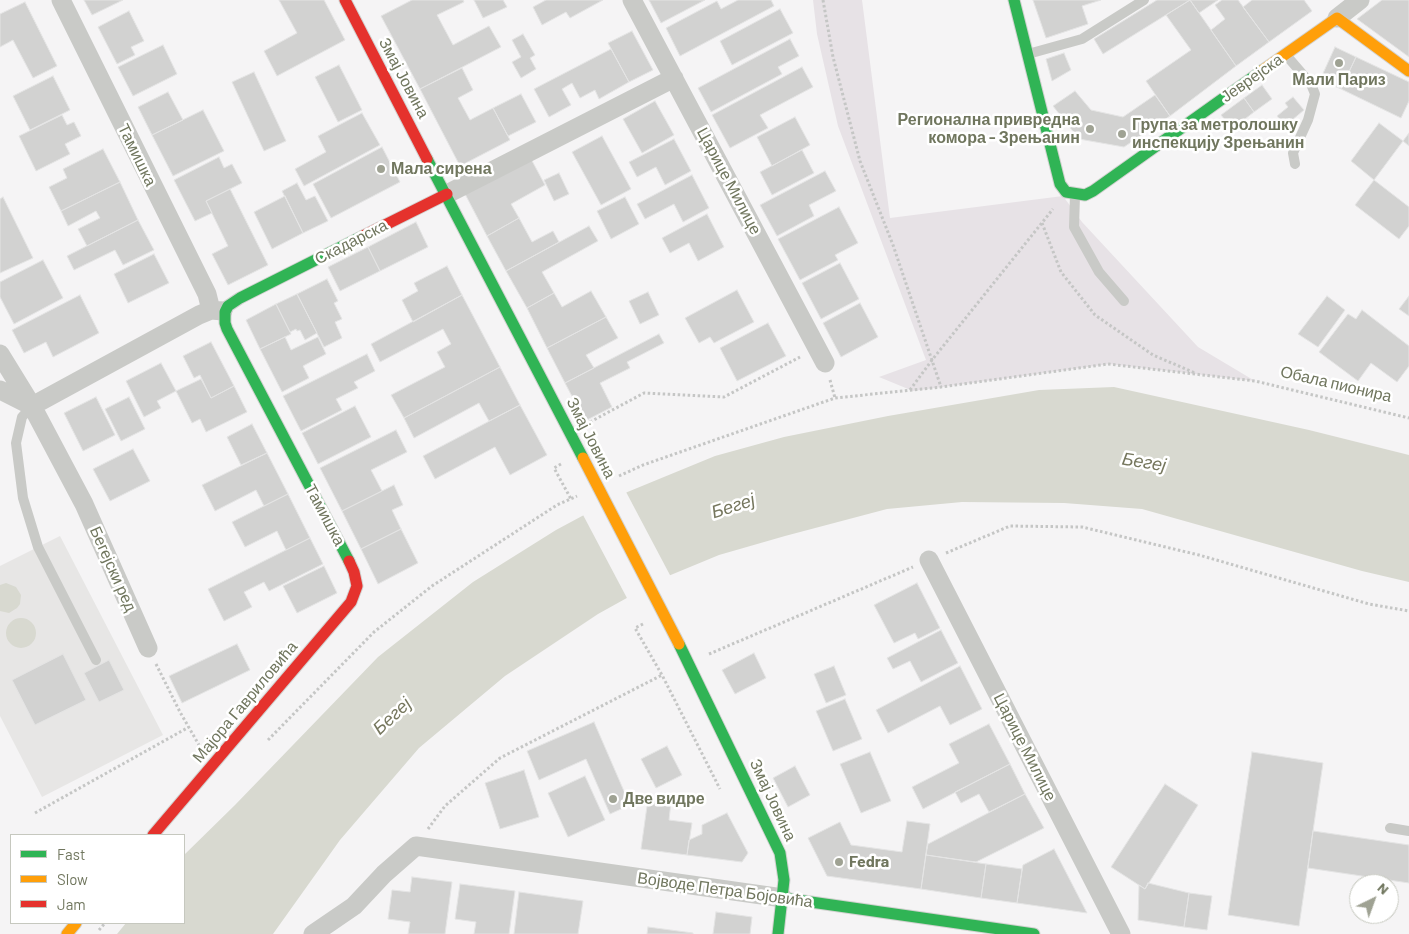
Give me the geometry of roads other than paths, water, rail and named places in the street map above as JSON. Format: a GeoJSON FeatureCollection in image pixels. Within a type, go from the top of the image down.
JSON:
{"type":"FeatureCollection","features":[{"type":"Feature","properties":{"kind":"street","name":"Тамишка"},"geometry":{"type":"LineString","coordinates":[[61,0],[207,294],[225,323],[347,558],[354,572],[357,586]]}},
{"type":"Feature","properties":{"kind":"street","name":"Змај Јовина"},"geometry":{"type":"LineString","coordinates":[[345,0],[679,644],[780,853],[784,880],[778,934]]}},
{"type":"Feature","properties":{"kind":"street","name":"Царице Милице"},"geometry":{"type":"LineString","coordinates":[[632,0],[821,355]]}},
{"type":"Feature","properties":{"kind":"street"},"geometry":{"type":"LineString","coordinates":[[1014,0],[1060,184],[1071,193]]}},
{"type":"Feature","properties":{"kind":"street","name":"Јеврејска"},"geometry":{"type":"LineString","coordinates":[[1071,193],[1085,195],[1093,191],[1360,0]]}},
{"type":"Feature","properties":{"kind":"street"},"geometry":{"type":"LineString","coordinates":[[1337,18],[1409,71]]}},
{"type":"Feature","properties":{"kind":"street","name":"Скадарска"},"geometry":{"type":"LineString","coordinates":[[32,406],[191,319],[218,311],[240,298],[674,78]]}},
{"type":"Feature","properties":{"kind":"street","name":"Бегејски ред"},"geometry":{"type":"LineString","coordinates":[[0,354],[32,406],[84,504],[148,648]]}},
{"type":"Feature","properties":{"kind":"street"},"geometry":{"type":"LineString","coordinates":[[0,390],[32,406]]}},
{"type":"Feature","properties":{"kind":"street","name":"Царице Милице"},"geometry":{"type":"LineString","coordinates":[[929,560],[1121,934]]}},
{"type":"Feature","properties":{"kind":"street","name":"Мајора Гавриловића"},"geometry":{"type":"LineString","coordinates":[[154,834],[351,602],[357,586]]}},
{"type":"Feature","properties":{"kind":"street","name":"Војводе Петра Бојовића"},"geometry":{"type":"LineString","coordinates":[[313,934],[354,906],[384,874],[416,846],[1034,934]]}},
{"type":"Feature","properties":{"kind":"street"},"geometry":{"type":"LineString","coordinates":[[66,934],[75,924]]}},
{"type":"Feature","properties":{"kind":"lane"},"geometry":{"type":"LineString","coordinates":[[1028,54],[1082,39],[1144,0]]}},
{"type":"Feature","properties":{"kind":"lane"},"geometry":{"type":"LineString","coordinates":[[1285,55],[1311,84],[1315,94],[1308,120],[1293,153],[1295,164]]}},
{"type":"Feature","properties":{"kind":"lane"},"geometry":{"type":"LineString","coordinates":[[1071,193],[1074,227],[1098,272],[1124,301]]}},
{"type":"Feature","properties":{"kind":"lane"},"geometry":{"type":"LineString","coordinates":[[32,406],[22,417],[16,443],[23,498],[38,547],[96,660]]}},
{"type":"Feature","properties":{"kind":"lane"},"geometry":{"type":"LineString","coordinates":[[1390,828],[1409,831]]}},
{"type":"Feature","properties":{"kind":"water","name":"Бегеј"},"geometry":{"type":"Polygon","coordinates":[[[1114,387],[1309,430],[1409,455],[1409,582],[1362,571],[1142,509],[1064,503],[962,502],[887,509],[785,536],[719,555],[661,579],[598,614],[505,676],[419,748],[340,840],[273,934],[117,934],[125,924],[185,924],[185,854],[378,657],[473,582],[556,530],[625,493],[715,456],[784,437],[888,416],[1039,390],[1114,387]]]}},
{"type":"Feature","properties":{"kind":"water"},"geometry":{"type":"Polygon","coordinates":[[[6,583],[16,587],[21,595],[20,604],[9,613],[0,611],[0,585],[6,583]]]}},
{"type":"Feature","properties":{"kind":"water"},"geometry":{"type":"Polygon","coordinates":[[[21,618],[31,623],[36,633],[31,643],[21,648],[11,643],[6,633],[11,623],[21,618]]]}},
{"type":"Feature","properties":{"kind":"place","name":"Мали Париз"},"geometry":{"type":"Point","coordinates":[1339,63]}},
{"type":"Feature","properties":{"kind":"place","name":"Регионална привредна комора - Зрењанин"},"geometry":{"type":"Point","coordinates":[1090,129]}},
{"type":"Feature","properties":{"kind":"place","name":"Група за метролошку инспекцију Зрењанин"},"geometry":{"type":"Point","coordinates":[1122,134]}},
{"type":"Feature","properties":{"kind":"place","name":"Мала сирена"},"geometry":{"type":"Point","coordinates":[381,169]}},
{"type":"Feature","properties":{"kind":"place","name":"Две видре"},"geometry":{"type":"Point","coordinates":[613,799]}},
{"type":"Feature","properties":{"kind":"place","name":"Fedra"},"geometry":{"type":"Point","coordinates":[839,862]}}]}
